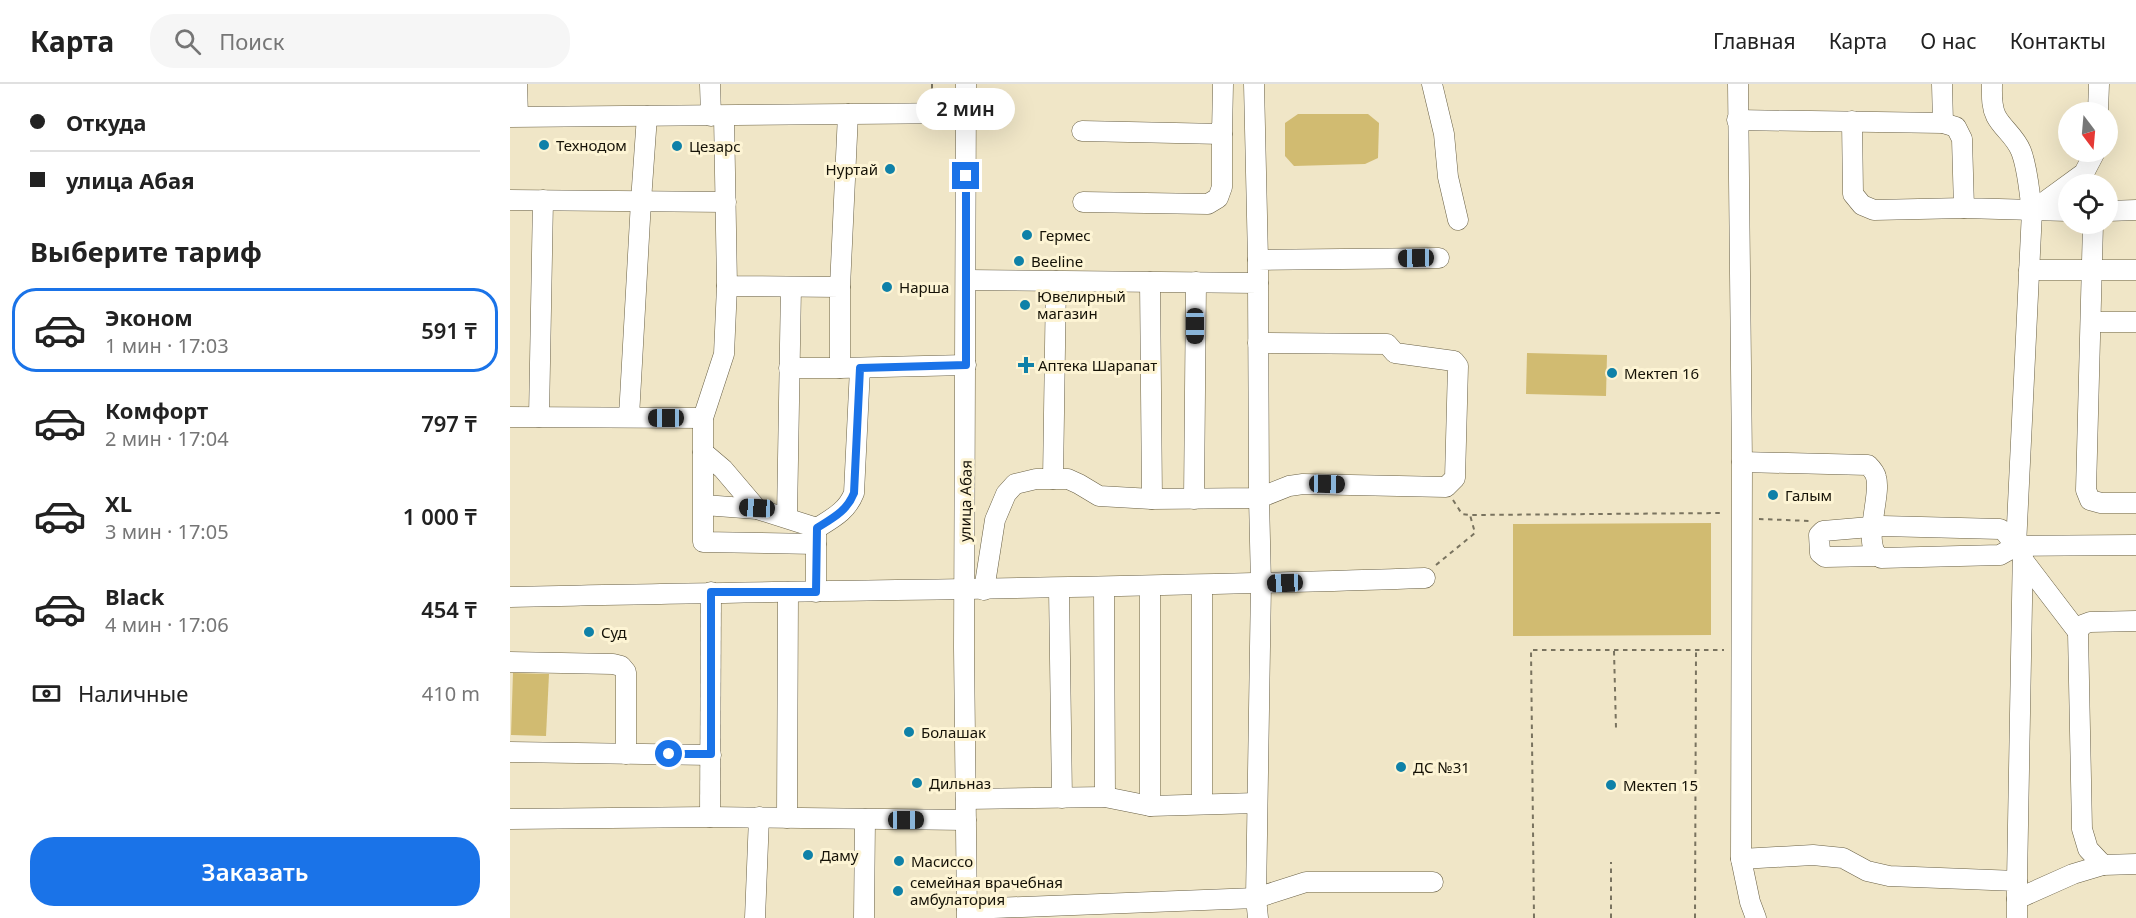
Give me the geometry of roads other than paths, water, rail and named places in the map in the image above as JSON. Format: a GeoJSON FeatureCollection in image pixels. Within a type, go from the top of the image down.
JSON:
{"type":"FeatureCollection","features":[{"type":"Feature","properties":{"kind":"street"},"geometry":{"type":"LineString","coordinates":[[517,84],[514,117],[966,113]]}},
{"type":"Feature","properties":{"kind":"street"},"geometry":{"type":"LineString","coordinates":[[710,84],[718,116],[726,202],[727,286],[724,354],[703,418],[703,542],[816,536],[850,505],[854,493],[860,368]]}},
{"type":"Feature","properties":{"kind":"street","name":"улица Абая"},"geometry":{"type":"LineString","coordinates":[[966,84],[966,365],[974,590],[966,799],[967,914]]}},
{"type":"Feature","properties":{"kind":"street"},"geometry":{"type":"LineString","coordinates":[[1083,202],[1208,204],[1218,198],[1222,187],[1223,84]]}},
{"type":"Feature","properties":{"kind":"street"},"geometry":{"type":"LineString","coordinates":[[1254,84],[1261,584],[1257,908]]}},
{"type":"Feature","properties":{"kind":"street"},"geometry":{"type":"LineString","coordinates":[[1432,84],[1444,134],[1448,177],[1458,220]]}},
{"type":"Feature","properties":{"kind":"street"},"geometry":{"type":"LineString","coordinates":[[1738,84],[1742,462],[1741,859],[1750,902],[1756,918]]}},
{"type":"Feature","properties":{"kind":"street"},"geometry":{"type":"LineString","coordinates":[[1942,84],[1943,123]]}},
{"type":"Feature","properties":{"kind":"street"},"geometry":{"type":"LineString","coordinates":[[1992,84],[1992,105],[1997,118],[2010,132],[2020,150],[2026,173],[2031,211],[2021,551],[2017,899]]}},
{"type":"Feature","properties":{"kind":"street"},"geometry":{"type":"LineString","coordinates":[[2098,102],[2099,84]]}},
{"type":"Feature","properties":{"kind":"street"},"geometry":{"type":"LineString","coordinates":[[840,368],[840,287],[848,114]]}},
{"type":"Feature","properties":{"kind":"street"},"geometry":{"type":"LineString","coordinates":[[629,417],[640,201],[647,116]]}},
{"type":"Feature","properties":{"kind":"street"},"geometry":{"type":"LineString","coordinates":[[1737,120],[1943,123],[1956,127],[1962,139],[1964,208]]}},
{"type":"Feature","properties":{"kind":"street"},"geometry":{"type":"LineString","coordinates":[[1852,121],[1853,194],[1862,205],[1874,210],[1964,208],[2058,211]]}},
{"type":"Feature","properties":{"kind":"street"},"geometry":{"type":"LineString","coordinates":[[1082,131],[1222,134]]}},
{"type":"Feature","properties":{"kind":"street"},"geometry":{"type":"LineString","coordinates":[[2031,211],[2084,173],[2090,162]]}},
{"type":"Feature","properties":{"kind":"street"},"geometry":{"type":"LineString","coordinates":[[510,200],[726,202]]}},
{"type":"Feature","properties":{"kind":"street"},"geometry":{"type":"LineString","coordinates":[[539,417],[543,200]]}},
{"type":"Feature","properties":{"kind":"street"},"geometry":{"type":"LineString","coordinates":[[2118,211],[2136,210]]}},
{"type":"Feature","properties":{"kind":"street"},"geometry":{"type":"LineString","coordinates":[[2093,234],[2086,490],[2090,500],[2101,503],[2136,503]]}},
{"type":"Feature","properties":{"kind":"street"},"geometry":{"type":"LineString","coordinates":[[1258,260],[1439,258]]}},
{"type":"Feature","properties":{"kind":"street"},"geometry":{"type":"LineString","coordinates":[[2029,270],[2136,270]]}},
{"type":"Feature","properties":{"kind":"street"},"geometry":{"type":"LineString","coordinates":[[966,280],[1258,283]]}},
{"type":"Feature","properties":{"kind":"street"},"geometry":{"type":"LineString","coordinates":[[1053,479],[1056,281]]}},
{"type":"Feature","properties":{"kind":"street"},"geometry":{"type":"LineString","coordinates":[[1150,282],[1152,499]]}},
{"type":"Feature","properties":{"kind":"street"},"geometry":{"type":"LineString","coordinates":[[1194,499],[1196,282]]}},
{"type":"Feature","properties":{"kind":"street"},"geometry":{"type":"LineString","coordinates":[[727,286],[840,287]]}},
{"type":"Feature","properties":{"kind":"street"},"geometry":{"type":"LineString","coordinates":[[787,517],[791,287]]}},
{"type":"Feature","properties":{"kind":"street"},"geometry":{"type":"LineString","coordinates":[[2091,322],[2136,322]]}},
{"type":"Feature","properties":{"kind":"street"},"geometry":{"type":"LineString","coordinates":[[974,590],[995,520],[1006,494],[1015,484],[1026,480],[1068,480],[1099,496],[1194,499],[1258,498],[1289,486],[1303,484],[1446,487],[1455,478],[1458,366],[1454,361],[1395,353],[1387,344],[1258,343]]}},
{"type":"Feature","properties":{"kind":"street"},"geometry":{"type":"LineString","coordinates":[[789,368],[966,365]]}},
{"type":"Feature","properties":{"kind":"street"},"geometry":{"type":"LineString","coordinates":[[510,417],[703,418]]}},
{"type":"Feature","properties":{"kind":"street"},"geometry":{"type":"LineString","coordinates":[[703,452],[723,469],[757,508]]}},
{"type":"Feature","properties":{"kind":"street"},"geometry":{"type":"LineString","coordinates":[[1742,462],[1869,465],[1877,478],[1872,528],[1874,552],[1881,558],[2000,555],[2021,551],[2136,545]]}},
{"type":"Feature","properties":{"kind":"street"},"geometry":{"type":"LineString","coordinates":[[704,505],[757,508],[787,517],[816,536]]}},
{"type":"Feature","properties":{"kind":"street"},"geometry":{"type":"LineString","coordinates":[[1874,552],[1825,557],[1820,553],[1820,535],[1823,531],[1882,526],[2000,529],[2021,551],[2078,632]]}},
{"type":"Feature","properties":{"kind":"street"},"geometry":{"type":"LineString","coordinates":[[816,536],[816,592]]}},
{"type":"Feature","properties":{"kind":"street"},"geometry":{"type":"LineString","coordinates":[[510,597],[711,592],[974,590],[1425,578]]}},
{"type":"Feature","properties":{"kind":"street"},"geometry":{"type":"LineString","coordinates":[[1202,585],[1202,804]]}},
{"type":"Feature","properties":{"kind":"street"},"geometry":{"type":"LineString","coordinates":[[1150,586],[1150,806]]}},
{"type":"Feature","properties":{"kind":"street"},"geometry":{"type":"LineString","coordinates":[[1104,587],[1105,797]]}},
{"type":"Feature","properties":{"kind":"street"},"geometry":{"type":"LineString","coordinates":[[1059,588],[1062,798]]}},
{"type":"Feature","properties":{"kind":"street"},"geometry":{"type":"LineString","coordinates":[[710,817],[711,592]]}},
{"type":"Feature","properties":{"kind":"street"},"geometry":{"type":"LineString","coordinates":[[787,818],[788,592]]}},
{"type":"Feature","properties":{"kind":"street"},"geometry":{"type":"LineString","coordinates":[[2103,865],[2088,849],[2082,829],[2078,632],[2082,625],[2090,622],[2136,621]]}},
{"type":"Feature","properties":{"kind":"street"},"geometry":{"type":"LineString","coordinates":[[510,662],[621,666],[626,672],[626,754]]}},
{"type":"Feature","properties":{"kind":"street"},"geometry":{"type":"LineString","coordinates":[[510,752],[711,754]]}},
{"type":"Feature","properties":{"kind":"street"},"geometry":{"type":"LineString","coordinates":[[966,799],[1105,797],[1150,806],[1257,803]]}},
{"type":"Feature","properties":{"kind":"street"},"geometry":{"type":"LineString","coordinates":[[755,918],[759,817]]}},
{"type":"Feature","properties":{"kind":"street"},"geometry":{"type":"LineString","coordinates":[[510,819],[759,817],[966,820]]}},
{"type":"Feature","properties":{"kind":"street"},"geometry":{"type":"LineString","coordinates":[[864,918],[865,819]]}},
{"type":"Feature","properties":{"kind":"street"},"geometry":{"type":"LineString","coordinates":[[1741,859],[1813,855],[1843,858],[1867,871],[2017,899],[2073,874],[2103,865],[2136,864]]}},
{"type":"Feature","properties":{"kind":"street"},"geometry":{"type":"LineString","coordinates":[[967,914],[1257,908],[1306,882],[1433,882]]}},
{"type":"Feature","properties":{"kind":"place","name":"Технодом"},"geometry":{"type":"Point","coordinates":[544,145]}},
{"type":"Feature","properties":{"kind":"place","name":"Цезарс"},"geometry":{"type":"Point","coordinates":[677,146]}},
{"type":"Feature","properties":{"kind":"place","name":"Нуртай"},"geometry":{"type":"Point","coordinates":[890,169]}},
{"type":"Feature","properties":{"kind":"place","name":"Гермес"},"geometry":{"type":"Point","coordinates":[1027,235]}},
{"type":"Feature","properties":{"kind":"place","name":"Beeline"},"geometry":{"type":"Point","coordinates":[1019,261]}},
{"type":"Feature","properties":{"kind":"place","name":"Нарша"},"geometry":{"type":"Point","coordinates":[887,287]}},
{"type":"Feature","properties":{"kind":"place","name":"Ювелирный магазин"},"geometry":{"type":"Point","coordinates":[1025,305]}},
{"type":"Feature","properties":{"kind":"place","name":"Аптека Шарапат"},"geometry":{"type":"Point","coordinates":[1026,365]}},
{"type":"Feature","properties":{"kind":"place","name":"Мектеп 16"},"geometry":{"type":"Point","coordinates":[1612,373]}},
{"type":"Feature","properties":{"kind":"place","name":"Галым"},"geometry":{"type":"Point","coordinates":[1773,495]}},
{"type":"Feature","properties":{"kind":"place","name":"Суд"},"geometry":{"type":"Point","coordinates":[589,632]}},
{"type":"Feature","properties":{"kind":"place","name":"Болашак"},"geometry":{"type":"Point","coordinates":[909,732]}},
{"type":"Feature","properties":{"kind":"place","name":"ДС №31"},"geometry":{"type":"Point","coordinates":[1401,767]}},
{"type":"Feature","properties":{"kind":"place","name":"Дильназ"},"geometry":{"type":"Point","coordinates":[917,783]}},
{"type":"Feature","properties":{"kind":"place","name":"Мектеп 15"},"geometry":{"type":"Point","coordinates":[1611,785]}},
{"type":"Feature","properties":{"kind":"place","name":"Даму"},"geometry":{"type":"Point","coordinates":[808,855]}},
{"type":"Feature","properties":{"kind":"place","name":"Масиссо"},"geometry":{"type":"Point","coordinates":[899,861]}},
{"type":"Feature","properties":{"kind":"place","name":"семейная врачебная амбулатория"},"geometry":{"type":"Point","coordinates":[898,891]}}]}
